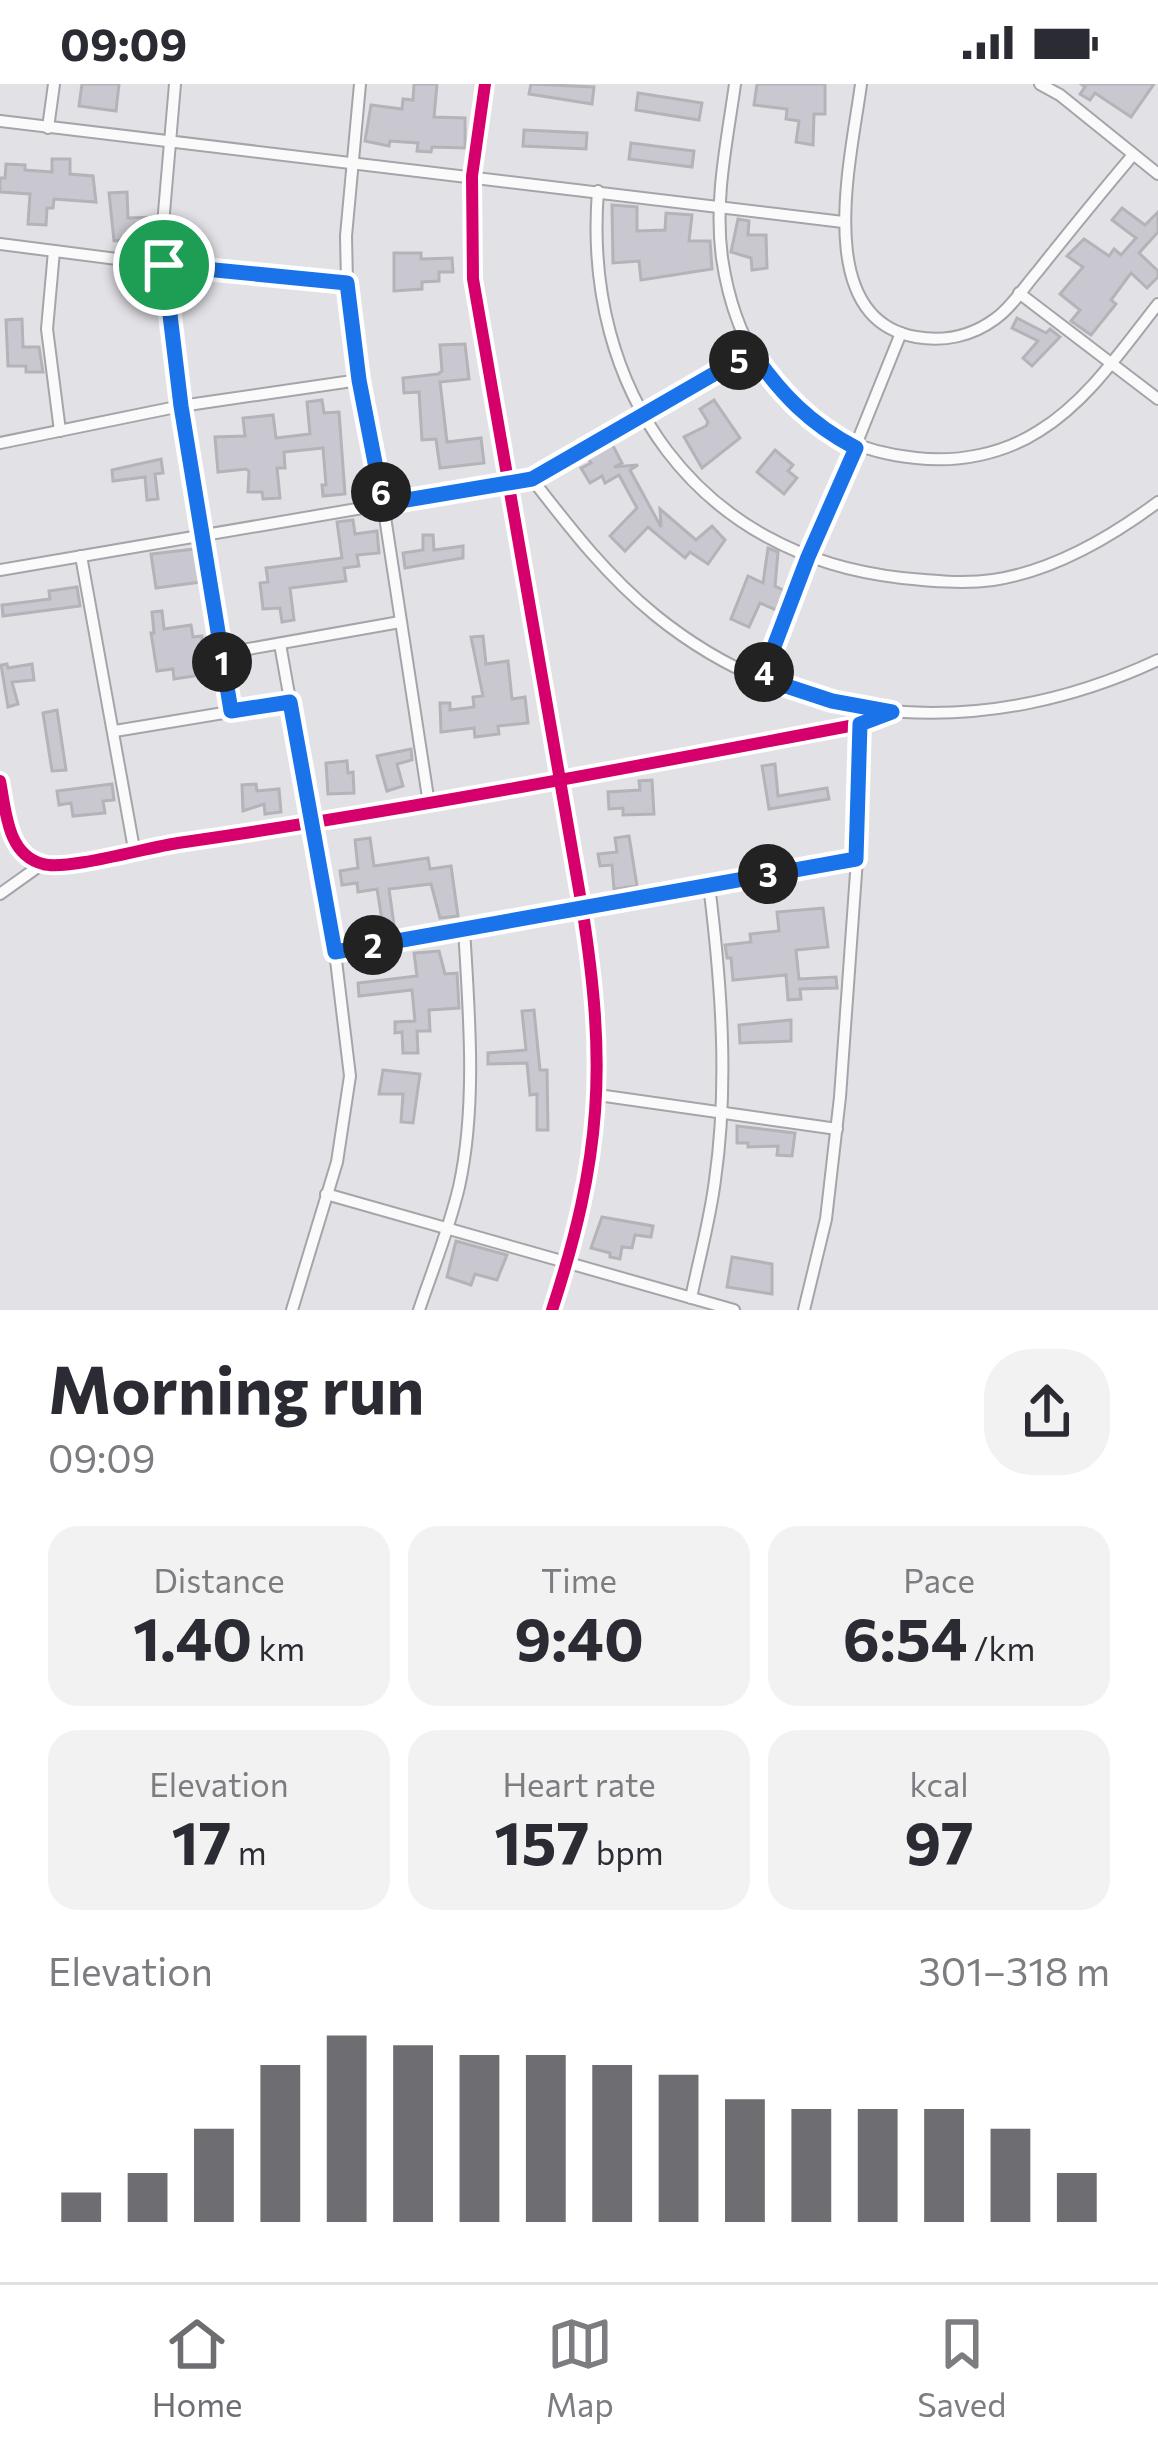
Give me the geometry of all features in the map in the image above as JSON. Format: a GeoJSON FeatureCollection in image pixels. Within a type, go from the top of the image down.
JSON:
{"type":"FeatureCollection","features":[{"type":"Feature","properties":{"kind":"street"},"geometry":{"type":"LineString","coordinates":[[48,128],[54,84]]}},
{"type":"Feature","properties":{"kind":"street"},"geometry":{"type":"LineString","coordinates":[[175,84],[164,265],[181,406],[231,711]]}},
{"type":"Feature","properties":{"kind":"street"},"geometry":{"type":"LineString","coordinates":[[360,84],[347,283],[429,804]]}},
{"type":"Feature","properties":{"kind":"street"},"geometry":{"type":"LineString","coordinates":[[484,84],[472,176],[472,279],[595,988],[598,1095],[588,1184],[552,1310]]}},
{"type":"Feature","properties":{"kind":"street"},"geometry":{"type":"LineString","coordinates":[[735,84],[718,205],[726,279],[752,352],[772,382],[807,418],[856,448],[927,460],[1017,444],[1056,419],[1112,362],[1158,304]]}},
{"type":"Feature","properties":{"kind":"street"},"geometry":{"type":"LineString","coordinates":[[861,84],[843,222],[846,255],[861,299],[901,333],[936,339],[968,334],[1002,314],[1132,155]]}},
{"type":"Feature","properties":{"kind":"street"},"geometry":{"type":"LineString","coordinates":[[1040,84],[1158,174]]}},
{"type":"Feature","properties":{"kind":"street"},"geometry":{"type":"LineString","coordinates":[[0,121],[843,222]]}},
{"type":"Feature","properties":{"kind":"street"},"geometry":{"type":"LineString","coordinates":[[598,191],[604,314],[624,377],[644,416],[680,466],[739,521],[808,557],[869,574],[992,580],[1061,559],[1099,541],[1158,502]]}},
{"type":"Feature","properties":{"kind":"street"},"geometry":{"type":"LineString","coordinates":[[0,244],[347,283]]}},
{"type":"Feature","properties":{"kind":"street"},"geometry":{"type":"LineString","coordinates":[[54,251],[47,329],[60,430]]}},
{"type":"Feature","properties":{"kind":"street"},"geometry":{"type":"LineString","coordinates":[[1019,293],[1158,399]]}},
{"type":"Feature","properties":{"kind":"street"},"geometry":{"type":"LineString","coordinates":[[762,678],[901,333]]}},
{"type":"Feature","properties":{"kind":"street"},"geometry":{"type":"LineString","coordinates":[[0,570],[532,479],[752,352]]}},
{"type":"Feature","properties":{"kind":"street"},"geometry":{"type":"LineString","coordinates":[[0,443],[181,406],[359,380]]}},
{"type":"Feature","properties":{"kind":"street"},"geometry":{"type":"LineString","coordinates":[[532,479],[576,538],[657,616],[705,649],[762,678],[832,701],[892,712],[1010,709],[1094,688],[1158,660]]}},
{"type":"Feature","properties":{"kind":"street"},"geometry":{"type":"LineString","coordinates":[[81,556],[134,850]]}},
{"type":"Feature","properties":{"kind":"street"},"geometry":{"type":"LineString","coordinates":[[220,653],[400,622]]}},
{"type":"Feature","properties":{"kind":"street"},"geometry":{"type":"LineString","coordinates":[[280,644],[335,952],[350,1076],[342,1139],[292,1310]]}},
{"type":"Feature","properties":{"kind":"street"},"geometry":{"type":"LineString","coordinates":[[115,731],[290,702]]}},
{"type":"Feature","properties":{"kind":"street"},"geometry":{"type":"LineString","coordinates":[[0,781],[10,831],[27,857],[58,866],[560,781],[860,724],[892,712]]}},
{"type":"Feature","properties":{"kind":"street"},"geometry":{"type":"LineString","coordinates":[[804,1310],[826,1219],[837,1129],[856,859],[860,724]]}},
{"type":"Feature","properties":{"kind":"street"},"geometry":{"type":"LineString","coordinates":[[335,952],[856,859]]}},
{"type":"Feature","properties":{"kind":"street"},"geometry":{"type":"LineString","coordinates":[[0,894],[42,864]]}},
{"type":"Feature","properties":{"kind":"street"},"geometry":{"type":"LineString","coordinates":[[691,1298],[716,1179],[720,1110],[718,960],[710,885]]}},
{"type":"Feature","properties":{"kind":"street"},"geometry":{"type":"LineString","coordinates":[[419,1310],[447,1228],[465,1147],[468,991],[464,928]]}},
{"type":"Feature","properties":{"kind":"street"},"geometry":{"type":"LineString","coordinates":[[598,1095],[837,1129]]}},
{"type":"Feature","properties":{"kind":"street"},"geometry":{"type":"LineString","coordinates":[[326,1194],[734,1310]]}},
{"type":"Feature","properties":{"kind":"building"},"geometry":{"type":"Polygon","coordinates":[[[82,84],[119,84],[116,111],[79,106],[82,84]]]}},
{"type":"Feature","properties":{"kind":"building"},"geometry":{"type":"Polygon","coordinates":[[[414,84],[437,84],[434,117],[465,118],[465,148],[432,147],[431,152],[417,151],[418,143],[390,141],[389,146],[365,141],[371,105],[402,109],[403,99],[413,100],[414,84]]]}},
{"type":"Feature","properties":{"kind":"building"},"geometry":{"type":"Polygon","coordinates":[[[531,84],[594,87],[592,104],[529,94],[531,84]]]}},
{"type":"Feature","properties":{"kind":"building"},"geometry":{"type":"Polygon","coordinates":[[[757,84],[825,84],[825,114],[814,114],[813,145],[796,142],[799,121],[786,119],[787,109],[754,105],[757,84]]]}},
{"type":"Feature","properties":{"kind":"building"},"geometry":{"type":"Polygon","coordinates":[[[1081,84],[1154,84],[1131,117],[1095,93],[1090,100],[1080,94],[1085,87],[1081,84]]]}},
{"type":"Feature","properties":{"kind":"building"},"geometry":{"type":"Polygon","coordinates":[[[638,93],[702,103],[699,120],[636,110],[638,93]]]}},
{"type":"Feature","properties":{"kind":"building"},"geometry":{"type":"Polygon","coordinates":[[[524,130],[587,133],[586,149],[523,146],[524,130]]]}},
{"type":"Feature","properties":{"kind":"building"},"geometry":{"type":"Polygon","coordinates":[[[631,143],[694,151],[692,167],[629,159],[631,143]]]}},
{"type":"Feature","properties":{"kind":"building"},"geometry":{"type":"Polygon","coordinates":[[[52,159],[70,159],[70,174],[93,176],[96,202],[54,199],[53,208],[47,208],[46,225],[28,224],[30,194],[0,192],[0,178],[5,178],[6,164],[52,172],[52,159]]]}},
{"type":"Feature","properties":{"kind":"building"},"geometry":{"type":"Polygon","coordinates":[[[127,192],[128,218],[154,217],[149,246],[137,246],[137,239],[114,241],[109,193],[127,192]]]}},
{"type":"Feature","properties":{"kind":"building"},"geometry":{"type":"Polygon","coordinates":[[[612,205],[637,207],[637,231],[665,230],[666,213],[692,215],[689,241],[710,241],[712,269],[641,280],[639,261],[613,263],[612,205]]]}},
{"type":"Feature","properties":{"kind":"building"},"geometry":{"type":"Polygon","coordinates":[[[1122,208],[1145,225],[1158,212],[1158,232],[1139,253],[1158,271],[1158,277],[1147,288],[1131,273],[1111,300],[1116,304],[1091,335],[1071,321],[1080,310],[1060,294],[1083,267],[1067,256],[1084,239],[1109,256],[1114,249],[1121,255],[1136,238],[1112,220],[1122,208]]]}},
{"type":"Feature","properties":{"kind":"building"},"geometry":{"type":"Polygon","coordinates":[[[738,219],[749,221],[748,235],[766,235],[767,268],[752,270],[751,258],[731,252],[738,219]]]}},
{"type":"Feature","properties":{"kind":"building"},"geometry":{"type":"Polygon","coordinates":[[[394,253],[421,253],[421,259],[452,258],[453,272],[439,272],[439,281],[422,282],[422,289],[394,291],[394,253]]]}},
{"type":"Feature","properties":{"kind":"building"},"geometry":{"type":"Polygon","coordinates":[[[1017,318],[1060,337],[1032,366],[1023,358],[1038,341],[1012,328],[1017,318]]]}},
{"type":"Feature","properties":{"kind":"building"},"geometry":{"type":"Polygon","coordinates":[[[22,319],[23,347],[39,347],[43,372],[8,366],[6,320],[22,319]]]}},
{"type":"Feature","properties":{"kind":"building"},"geometry":{"type":"Polygon","coordinates":[[[465,344],[469,379],[440,382],[447,442],[481,438],[484,463],[440,468],[436,439],[422,440],[419,392],[404,393],[403,378],[438,374],[442,371],[440,345],[465,344]]]}},
{"type":"Feature","properties":{"kind":"building"},"geometry":{"type":"Polygon","coordinates":[[[322,400],[324,413],[339,412],[345,494],[323,496],[323,448],[284,452],[285,468],[277,468],[280,498],[263,499],[262,492],[248,492],[246,469],[218,472],[215,437],[245,436],[243,418],[273,415],[276,438],[310,434],[307,402],[322,400]]]}},
{"type":"Feature","properties":{"kind":"building"},"geometry":{"type":"Polygon","coordinates":[[[714,400],[740,438],[702,468],[684,437],[706,426],[700,409],[714,400]]]}},
{"type":"Feature","properties":{"kind":"building"},"geometry":{"type":"Polygon","coordinates":[[[612,444],[622,463],[614,467],[638,465],[630,470],[661,527],[660,509],[696,540],[712,526],[725,540],[708,564],[690,552],[685,558],[648,527],[625,551],[610,536],[637,508],[619,475],[605,483],[602,476],[590,483],[581,468],[591,463],[588,458],[612,444]]]}},
{"type":"Feature","properties":{"kind":"building"},"geometry":{"type":"Polygon","coordinates":[[[775,450],[793,465],[788,471],[797,478],[784,494],[757,472],[775,450]]]}},
{"type":"Feature","properties":{"kind":"building"},"geometry":{"type":"Polygon","coordinates":[[[161,459],[163,473],[155,474],[158,499],[147,500],[145,477],[113,481],[112,470],[161,459]]]}},
{"type":"Feature","properties":{"kind":"building"},"geometry":{"type":"Polygon","coordinates":[[[353,520],[355,534],[377,531],[379,553],[357,555],[359,566],[344,568],[346,581],[290,588],[294,620],[282,622],[280,608],[263,609],[260,583],[268,582],[266,568],[342,558],[337,522],[353,520]]]}},
{"type":"Feature","properties":{"kind":"building"},"geometry":{"type":"Polygon","coordinates":[[[423,535],[433,535],[434,550],[463,546],[463,558],[405,568],[403,553],[423,550],[423,535]]]}},
{"type":"Feature","properties":{"kind":"building"},"geometry":{"type":"Polygon","coordinates":[[[768,548],[778,552],[775,586],[785,591],[776,610],[760,603],[749,627],[731,619],[748,576],[763,583],[768,548]]]}},
{"type":"Feature","properties":{"kind":"building"},"geometry":{"type":"Polygon","coordinates":[[[195,549],[201,582],[156,588],[151,554],[195,549]]]}},
{"type":"Feature","properties":{"kind":"building"},"geometry":{"type":"Polygon","coordinates":[[[77,587],[80,606],[3,616],[2,605],[50,599],[49,591],[77,587]]]}},
{"type":"Feature","properties":{"kind":"building"},"geometry":{"type":"Polygon","coordinates":[[[162,611],[164,629],[191,625],[193,637],[210,642],[213,673],[174,679],[173,669],[157,671],[152,612],[162,611]]]}},
{"type":"Feature","properties":{"kind":"building"},"geometry":{"type":"Polygon","coordinates":[[[483,636],[486,664],[508,661],[512,699],[525,697],[528,723],[498,726],[499,734],[475,737],[474,728],[441,732],[440,703],[450,703],[450,710],[474,707],[473,697],[483,696],[471,637],[483,636]]]}},
{"type":"Feature","properties":{"kind":"building"},"geometry":{"type":"Polygon","coordinates":[[[32,664],[34,680],[12,682],[18,704],[8,707],[1,665],[8,668],[32,664]]]}},
{"type":"Feature","properties":{"kind":"building"},"geometry":{"type":"Polygon","coordinates":[[[57,710],[66,770],[52,771],[43,713],[57,710]]]}},
{"type":"Feature","properties":{"kind":"building"},"geometry":{"type":"Polygon","coordinates":[[[411,749],[412,760],[397,764],[403,786],[387,791],[377,756],[411,749]]]}},
{"type":"Feature","properties":{"kind":"building"},"geometry":{"type":"Polygon","coordinates":[[[347,761],[354,793],[328,794],[326,763],[347,761]]]}},
{"type":"Feature","properties":{"kind":"building"},"geometry":{"type":"Polygon","coordinates":[[[775,764],[778,796],[827,788],[829,799],[769,809],[762,766],[775,764]]]}},
{"type":"Feature","properties":{"kind":"building"},"geometry":{"type":"Polygon","coordinates":[[[652,780],[654,814],[623,815],[623,808],[609,809],[608,792],[640,790],[639,781],[652,780]]]}},
{"type":"Feature","properties":{"kind":"building"},"geometry":{"type":"Polygon","coordinates":[[[112,784],[114,800],[103,801],[105,813],[73,816],[71,803],[59,805],[57,791],[112,784]]]}},
{"type":"Feature","properties":{"kind":"building"},"geometry":{"type":"Polygon","coordinates":[[[256,784],[257,791],[279,789],[281,812],[265,814],[264,804],[243,811],[242,785],[256,784]]]}},
{"type":"Feature","properties":{"kind":"building"},"geometry":{"type":"Polygon","coordinates":[[[629,836],[637,886],[614,889],[612,865],[600,866],[598,854],[617,852],[615,838],[629,836]]]}},
{"type":"Feature","properties":{"kind":"building"},"geometry":{"type":"Polygon","coordinates":[[[370,838],[374,866],[428,858],[430,869],[451,866],[458,916],[440,918],[431,884],[389,889],[394,925],[383,926],[377,889],[358,892],[357,883],[342,885],[340,871],[358,868],[355,840],[370,838]]]}},
{"type":"Feature","properties":{"kind":"building"},"geometry":{"type":"Polygon","coordinates":[[[823,908],[828,947],[796,950],[799,979],[836,977],[837,988],[800,989],[801,999],[788,1000],[786,975],[733,980],[725,945],[751,942],[750,934],[779,931],[777,912],[823,908]]]}},
{"type":"Feature","properties":{"kind":"building"},"geometry":{"type":"Polygon","coordinates":[[[439,951],[445,974],[457,973],[459,1008],[429,1010],[430,1031],[417,1031],[418,1053],[403,1053],[402,1032],[395,1033],[395,1022],[415,1021],[412,990],[359,996],[358,983],[417,976],[414,953],[439,951]]]}},
{"type":"Feature","properties":{"kind":"building"},"geometry":{"type":"Polygon","coordinates":[[[534,1010],[540,1070],[547,1070],[548,1130],[537,1130],[537,1094],[530,1095],[527,1063],[488,1064],[488,1053],[526,1050],[522,1011],[534,1010]]]}},
{"type":"Feature","properties":{"kind":"building"},"geometry":{"type":"Polygon","coordinates":[[[791,1020],[791,1041],[740,1043],[739,1025],[791,1020]]]}},
{"type":"Feature","properties":{"kind":"building"},"geometry":{"type":"Polygon","coordinates":[[[383,1070],[420,1074],[413,1123],[401,1122],[403,1094],[379,1094],[383,1070]]]}},
{"type":"Feature","properties":{"kind":"building"},"geometry":{"type":"Polygon","coordinates":[[[737,1126],[795,1133],[792,1156],[777,1155],[778,1146],[737,1143],[737,1126]]]}},
{"type":"Feature","properties":{"kind":"building"},"geometry":{"type":"Polygon","coordinates":[[[602,1217],[653,1226],[651,1237],[635,1235],[632,1248],[622,1247],[620,1259],[610,1257],[610,1253],[591,1248],[602,1217]]]}},
{"type":"Feature","properties":{"kind":"building"},"geometry":{"type":"Polygon","coordinates":[[[456,1241],[507,1255],[497,1280],[475,1274],[471,1285],[447,1277],[456,1241]]]}},
{"type":"Feature","properties":{"kind":"building"},"geometry":{"type":"Polygon","coordinates":[[[732,1257],[772,1264],[772,1294],[727,1287],[732,1257]]]}},
{"type":"Feature","properties":{"kind":"cycle path"},"geometry":{"type":"LineString","coordinates":[[485,84],[472,176],[473,279],[582,907],[595,1015],[597,1064],[590,1157],[552,1310]]}},
{"type":"Feature","properties":{"kind":"cycle path"},"geometry":{"type":"LineString","coordinates":[[0,781],[10,830],[22,851],[43,864],[70,864],[690,756],[860,724],[892,712]]}},
{"type":"Feature","properties":{"kind":"route"},"geometry":{"type":"LineString","coordinates":[[164,265],[347,283],[359,380],[383,504],[532,479],[752,352],[772,382],[807,418],[856,448],[762,678],[832,701],[892,712],[860,724],[856,859],[335,952],[290,702],[231,711],[181,406],[164,265]]}}]}
